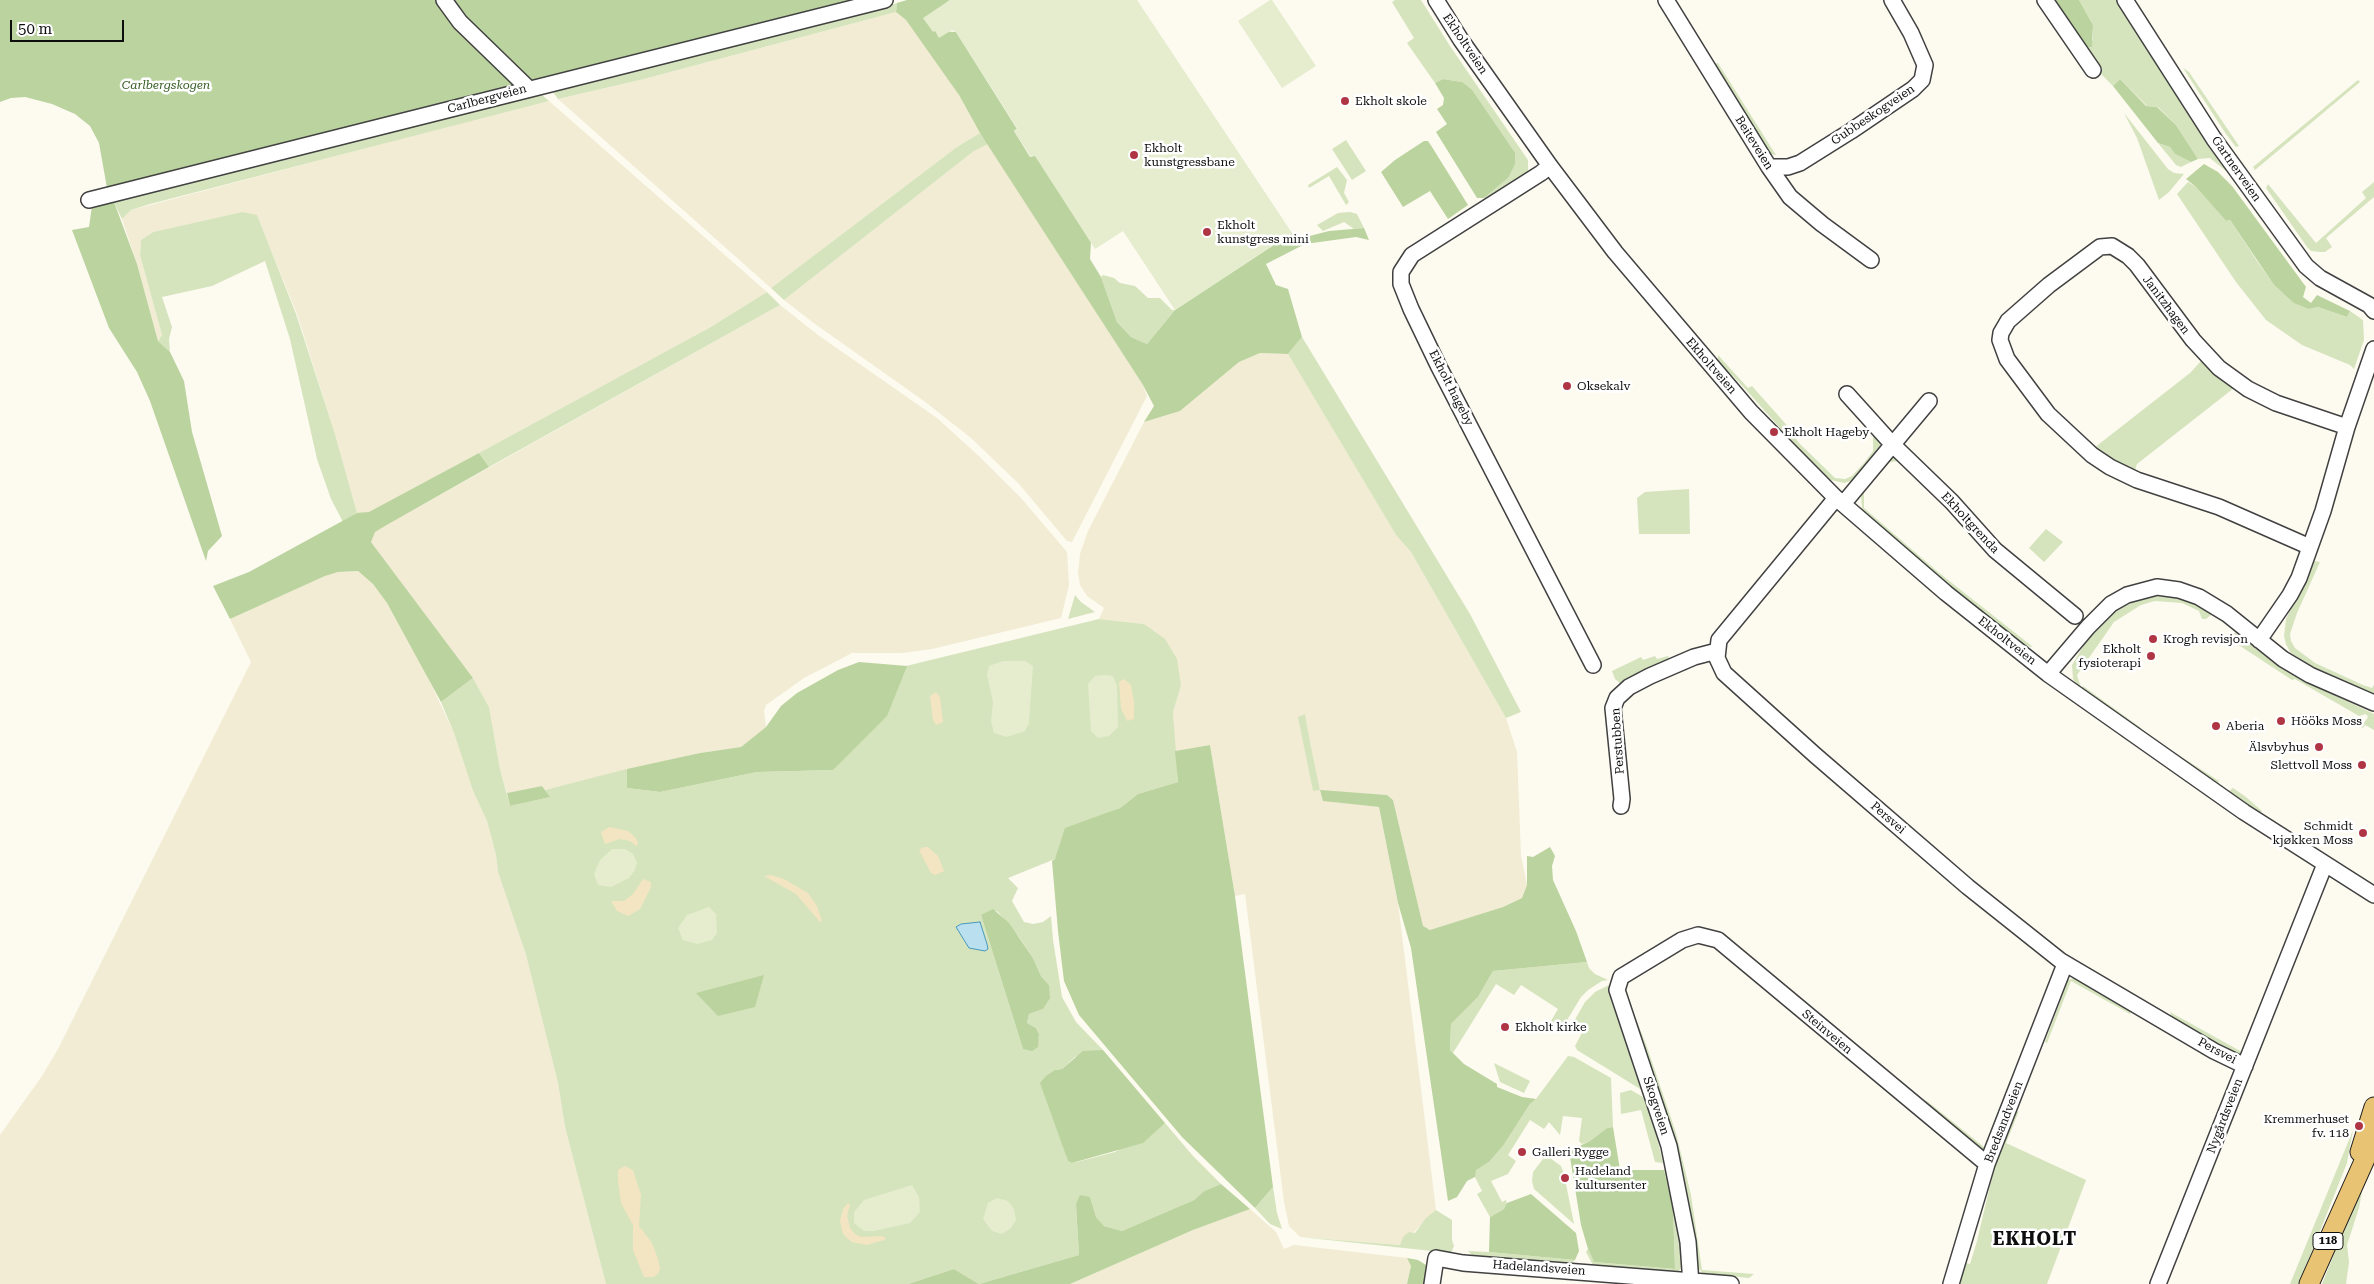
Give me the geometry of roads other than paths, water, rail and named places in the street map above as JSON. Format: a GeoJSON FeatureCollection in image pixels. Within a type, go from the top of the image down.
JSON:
{"type":"FeatureCollection","features":[{"type":"Feature","properties":{"kind":"main road","name":"118"},"geometry":{"type":"LineString","coordinates":[[2346,1199],[2374,1107]]}},
{"type":"Feature","properties":{"kind":"main road","name":"118"},"geometry":{"type":"LineString","coordinates":[[2309,1284],[2374,1139]]}},
{"type":"Feature","properties":{"kind":"street"},"geometry":{"type":"LineString","coordinates":[[444,0],[460,22],[528,88]]}},
{"type":"Feature","properties":{"kind":"street","name":"Carlbergveien"},"geometry":{"type":"LineString","coordinates":[[89,200],[528,88],[885,0]]}},
{"type":"Feature","properties":{"kind":"street","name":"Ekholtveien"},"geometry":{"type":"LineString","coordinates":[[1436,0],[1461,40],[1550,166],[1658,306],[1752,412],[1839,501],[1946,593],[2048,674],[2220,796],[2374,895]]}},
{"type":"Feature","properties":{"kind":"street","name":"Beiteveien"},"geometry":{"type":"LineString","coordinates":[[1666,0],[1769,167],[1790,197],[1822,224],[1871,260]]}},
{"type":"Feature","properties":{"kind":"street","name":"Gubbeskogveien"},"geometry":{"type":"LineString","coordinates":[[1769,167],[1788,167],[1800,164],[1913,89],[1922,80],[1925,65],[1911,33],[1892,0]]}},
{"type":"Feature","properties":{"kind":"street"},"geometry":{"type":"LineString","coordinates":[[2045,0],[2093,70]]}},
{"type":"Feature","properties":{"kind":"street","name":"Gartnerveien"},"geometry":{"type":"LineString","coordinates":[[2126,0],[2214,139],[2306,266],[2320,278],[2369,305],[2374,311]]}},
{"type":"Feature","properties":{"kind":"street","name":"Ekholt hageby"},"geometry":{"type":"LineString","coordinates":[[1550,166],[1542,174],[1412,255],[1401,272],[1401,284],[1438,365],[1593,665]]}},
{"type":"Feature","properties":{"kind":"street","name":"Janitzhagen"},"geometry":{"type":"LineString","coordinates":[[2310,547],[2220,507],[2137,480],[2104,463],[2064,430],[2019,378],[2007,359],[1996,334],[2008,321],[2075,264],[2100,247],[2112,246],[2128,256],[2137,265],[2192,340],[2219,368],[2248,389],[2276,403],[2347,427]]}},
{"type":"Feature","properties":{"kind":"street"},"geometry":{"type":"LineString","coordinates":[[2259,640],[2290,595],[2310,547],[2347,427],[2374,349]]}},
{"type":"Feature","properties":{"kind":"street","name":"Ekholtgrenda"},"geometry":{"type":"LineString","coordinates":[[1847,394],[1893,445],[1952,502],[1995,550],[2075,616]]}},
{"type":"Feature","properties":{"kind":"street"},"geometry":{"type":"LineString","coordinates":[[1716,651],[1719,640],[1839,501],[1893,445],[1929,401]]}},
{"type":"Feature","properties":{"kind":"street","name":"Ekholtveien"},"geometry":{"type":"LineString","coordinates":[[2048,674],[2088,627],[2111,604],[2126,595],[2157,587],[2179,590],[2199,597],[2227,614],[2283,659],[2310,675],[2374,702]]}},
{"type":"Feature","properties":{"kind":"street","name":"Perstubben"},"geometry":{"type":"LineString","coordinates":[[1621,806],[1622,799],[1613,708],[1617,698],[1628,687],[1650,676],[1694,657],[1716,651]]}},
{"type":"Feature","properties":{"kind":"street","name":"Persvei"},"geometry":{"type":"LineString","coordinates":[[1716,651],[1724,673],[1740,689],[1968,887],[2065,964],[2214,1051],[2245,1066]]}},
{"type":"Feature","properties":{"kind":"street","name":"Nygårdsveien"},"geometry":{"type":"LineString","coordinates":[[2158,1284],[2325,864]]}},
{"type":"Feature","properties":{"kind":"street","name":"Steinveien"},"geometry":{"type":"LineString","coordinates":[[1659,952],[1682,940],[1698,935],[1718,940],[1987,1164]]}},
{"type":"Feature","properties":{"kind":"street","name":"Skogveien"},"geometry":{"type":"LineString","coordinates":[[1659,952],[1622,977],[1617,990],[1668,1146],[1688,1242],[1691,1282]]}},
{"type":"Feature","properties":{"kind":"street","name":"Bredsandveien"},"geometry":{"type":"LineString","coordinates":[[1951,1284],[1987,1164],[2065,964]]}},
{"type":"Feature","properties":{"kind":"street","name":"Hadelandsveien"},"geometry":{"type":"LineString","coordinates":[[1432,1284],[1436,1258],[1463,1262],[1731,1284]]}},
{"type":"Feature","properties":{"kind":"water"},"geometry":{"type":"Polygon","coordinates":[[[980,922],[988,949],[985,951],[969,948],[956,927],[961,924],[980,922]]]}},
{"type":"Feature","properties":{"kind":"place","name":"Ekholt skole"},"geometry":{"type":"Point","coordinates":[1345,101]}},
{"type":"Feature","properties":{"kind":"place","name":"Ekholt kunstgressbane"},"geometry":{"type":"Point","coordinates":[1134,155]}},
{"type":"Feature","properties":{"kind":"place","name":"Ekholt kunstgress mini"},"geometry":{"type":"Point","coordinates":[1207,232]}},
{"type":"Feature","properties":{"kind":"place","name":"Oksekalv"},"geometry":{"type":"Point","coordinates":[1567,386]}},
{"type":"Feature","properties":{"kind":"place","name":"Ekholt Hageby"},"geometry":{"type":"Point","coordinates":[1774,432]}},
{"type":"Feature","properties":{"kind":"place","name":"Krogh revisjon"},"geometry":{"type":"Point","coordinates":[2153,639]}},
{"type":"Feature","properties":{"kind":"place","name":"Ekholt fysioterapi"},"geometry":{"type":"Point","coordinates":[2151,656]}},
{"type":"Feature","properties":{"kind":"place","name":"Hööks Moss"},"geometry":{"type":"Point","coordinates":[2281,721]}},
{"type":"Feature","properties":{"kind":"place","name":"Aberia"},"geometry":{"type":"Point","coordinates":[2216,726]}},
{"type":"Feature","properties":{"kind":"place","name":"Älsvbyhus"},"geometry":{"type":"Point","coordinates":[2319,747]}},
{"type":"Feature","properties":{"kind":"place","name":"Slettvoll Moss"},"geometry":{"type":"Point","coordinates":[2362,765]}},
{"type":"Feature","properties":{"kind":"place","name":"Schmidt kjøkken Moss"},"geometry":{"type":"Point","coordinates":[2363,833]}},
{"type":"Feature","properties":{"kind":"place","name":"Ekholt kirke"},"geometry":{"type":"Point","coordinates":[1505,1027]}},
{"type":"Feature","properties":{"kind":"place","name":"Kremmerhuset fv. 118"},"geometry":{"type":"Point","coordinates":[2359,1126]}},
{"type":"Feature","properties":{"kind":"place","name":"Galleri Rygge"},"geometry":{"type":"Point","coordinates":[1522,1152]}},
{"type":"Feature","properties":{"kind":"place","name":"Hadeland kultursenter"},"geometry":{"type":"Point","coordinates":[1565,1178]}},
{"type":"Feature","properties":{"kind":"district","name":"EKHOLT"},"geometry":{"type":"Point","coordinates":[2035,1240]}},
{"type":"Feature","properties":{"kind":"park label","name":"Carlbergskogen"},"geometry":{"type":"Point","coordinates":[166,85]}}]}
